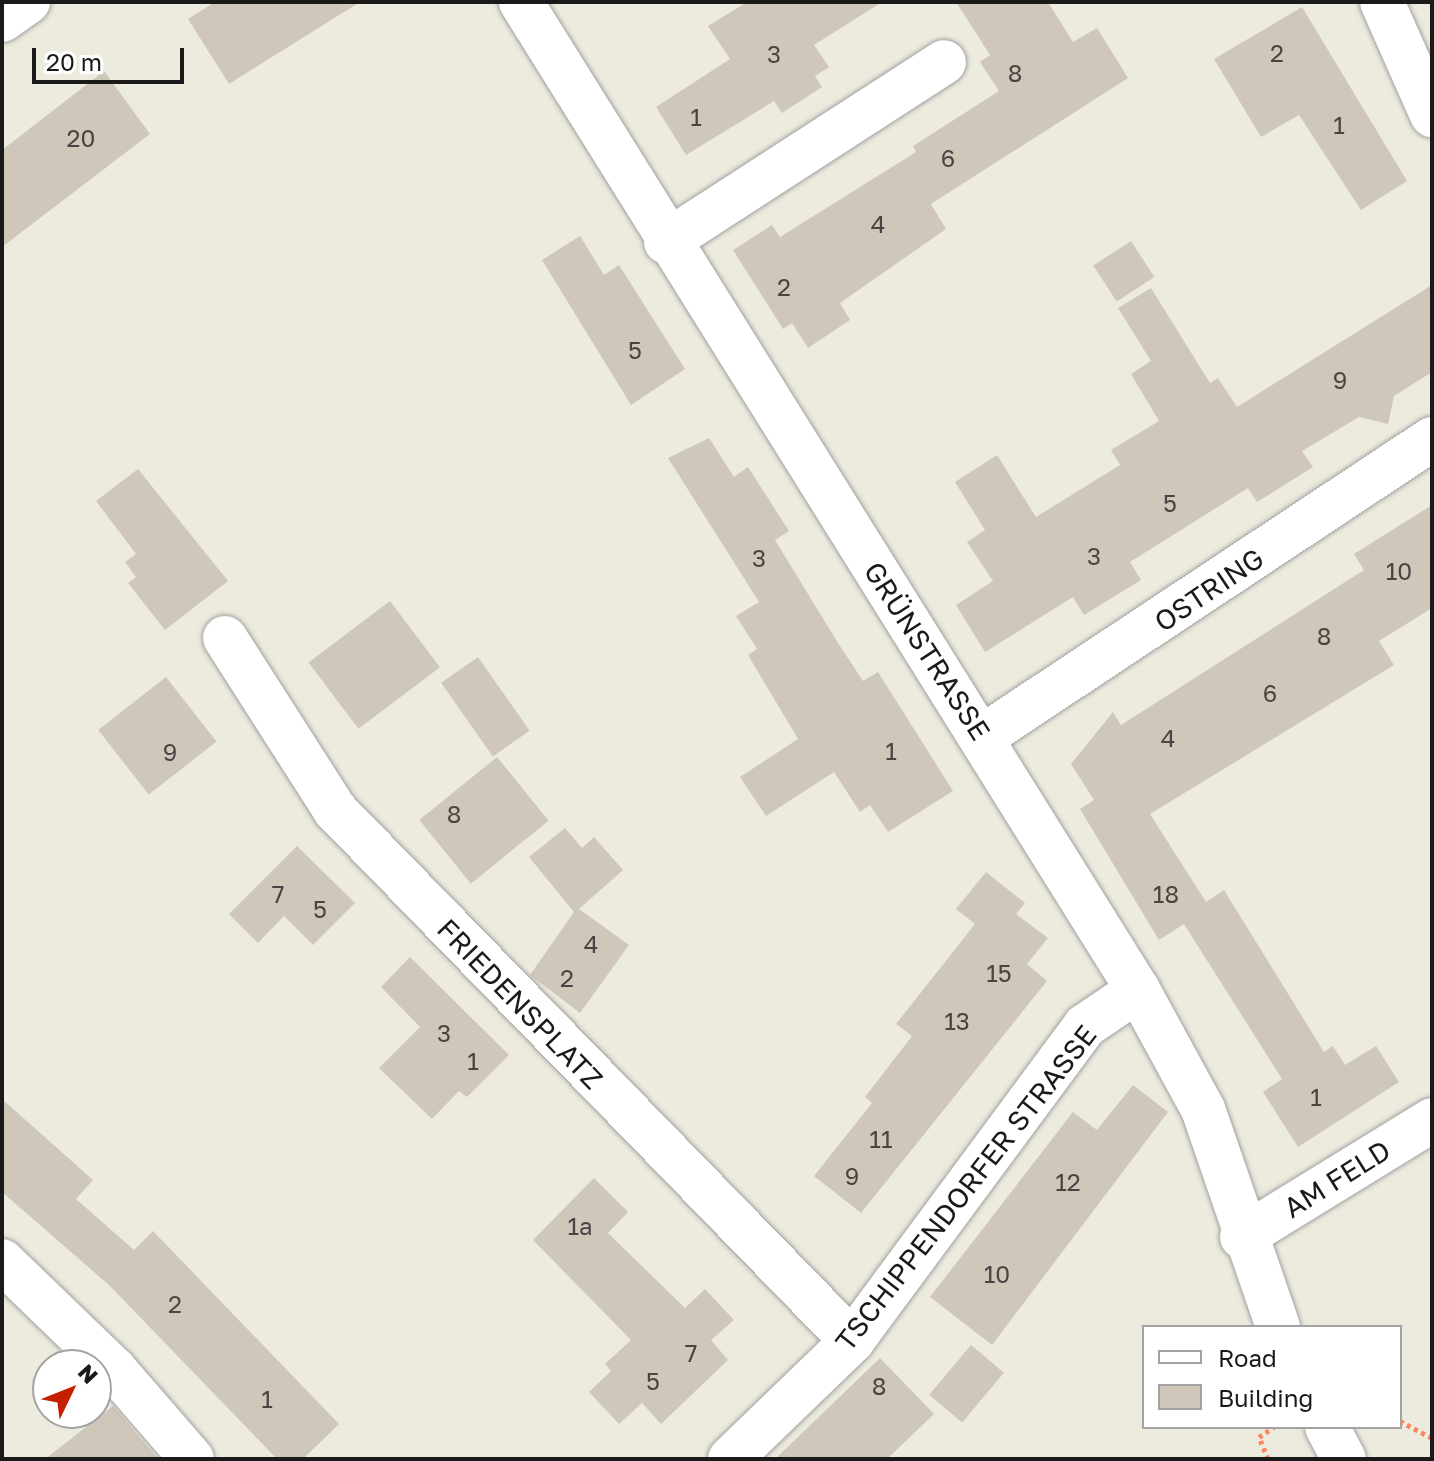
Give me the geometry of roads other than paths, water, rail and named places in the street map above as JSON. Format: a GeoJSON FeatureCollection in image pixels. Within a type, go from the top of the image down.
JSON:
{"type":"FeatureCollection","features":[{"type":"Feature","properties":{"kind":"street"},"geometry":{"type":"LineString","coordinates":[[2,20],[28,2]]}},
{"type":"Feature","properties":{"kind":"street","name":"GRÜNSTRASSE"},"geometry":{"type":"LineString","coordinates":[[521,2],[666,242],[982,737],[1138,990],[1203,1109],[1242,1237],[1277,1325]]}},
{"type":"Feature","properties":{"kind":"street"},"geometry":{"type":"LineString","coordinates":[[1382,2],[1432,115]]}},
{"type":"Feature","properties":{"kind":"street"},"geometry":{"type":"LineString","coordinates":[[666,242],[944,62]]}},
{"type":"Feature","properties":{"kind":"street","name":"OSTRING"},"geometry":{"type":"LineString","coordinates":[[982,737],[1432,439]]}},
{"type":"Feature","properties":{"kind":"street","name":"FRIEDENSPLATZ"},"geometry":{"type":"LineString","coordinates":[[225,638],[335,810],[852,1341]]}},
{"type":"Feature","properties":{"kind":"street","name":"TSCHIPPENDORFER STRASSE"},"geometry":{"type":"LineString","coordinates":[[730,1459],[852,1341],[1085,1026],[1138,990]]}},
{"type":"Feature","properties":{"kind":"street","name":"AM FELD"},"geometry":{"type":"LineString","coordinates":[[1242,1237],[1432,1120]]}},
{"type":"Feature","properties":{"kind":"street"},"geometry":{"type":"LineString","coordinates":[[2,1261],[114,1369],[192,1459]]}},
{"type":"Feature","properties":{"kind":"street"},"geometry":{"type":"LineString","coordinates":[[1328,1429],[1344,1459]]}}]}
